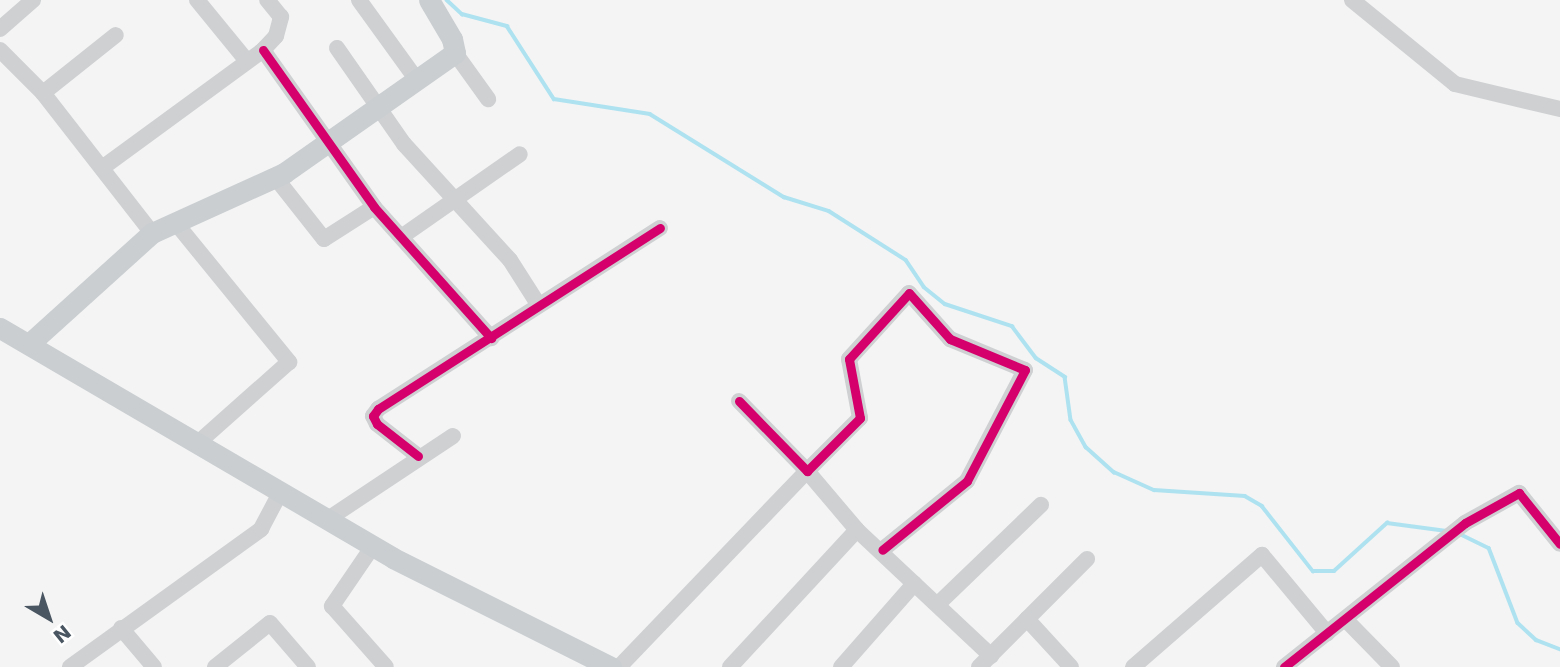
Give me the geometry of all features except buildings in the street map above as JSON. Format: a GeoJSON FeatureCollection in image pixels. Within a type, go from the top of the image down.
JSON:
{"type":"FeatureCollection","features":[{"type":"Feature","properties":{"kind":"main road"},"geometry":{"type":"LineString","coordinates":[[29,344],[152,233],[275,177],[455,53],[452,39],[429,0]]}},
{"type":"Feature","properties":{"kind":"main road"},"geometry":{"type":"LineString","coordinates":[[0,328],[373,546],[596,664]]}},
{"type":"Feature","properties":{"kind":"street"},"geometry":{"type":"LineString","coordinates":[[0,29],[33,0]]}},
{"type":"Feature","properties":{"kind":"street"},"geometry":{"type":"LineString","coordinates":[[197,0],[247,61]]}},
{"type":"Feature","properties":{"kind":"street"},"geometry":{"type":"LineString","coordinates":[[102,168],[263,50],[276,36],[281,17],[267,0]]}},
{"type":"Feature","properties":{"kind":"street"},"geometry":{"type":"LineString","coordinates":[[359,0],[417,80]]}},
{"type":"Feature","properties":{"kind":"street"},"geometry":{"type":"LineString","coordinates":[[1352,0],[1455,84],[1560,109]]}},
{"type":"Feature","properties":{"kind":"street"},"geometry":{"type":"LineString","coordinates":[[43,93],[116,35]]}},
{"type":"Feature","properties":{"kind":"street"},"geometry":{"type":"LineString","coordinates":[[338,48],[380,105],[404,144],[510,260],[538,304]]}},
{"type":"Feature","properties":{"kind":"street"},"geometry":{"type":"LineString","coordinates":[[0,50],[43,93],[152,233]]}},
{"type":"Feature","properties":{"kind":"street"},"geometry":{"type":"LineString","coordinates":[[263,50],[330,140],[374,207],[404,235],[491,338]]}},
{"type":"Feature","properties":{"kind":"street"},"geometry":{"type":"LineString","coordinates":[[455,53],[488,99]]}},
{"type":"Feature","properties":{"kind":"street"},"geometry":{"type":"LineString","coordinates":[[404,235],[520,154]]}},
{"type":"Feature","properties":{"kind":"street"},"geometry":{"type":"LineString","coordinates":[[275,177],[324,239],[374,207]]}},
{"type":"Feature","properties":{"kind":"street"},"geometry":{"type":"LineString","coordinates":[[175,222],[289,362],[199,442]]}},
{"type":"Feature","properties":{"kind":"street"},"geometry":{"type":"LineString","coordinates":[[418,456],[373,416],[538,304],[660,228]]}},
{"type":"Feature","properties":{"kind":"street"},"geometry":{"type":"LineString","coordinates":[[619,667],[860,418],[849,359],[909,293],[950,339],[1025,370],[967,481],[882,550]]}},
{"type":"Feature","properties":{"kind":"street"},"geometry":{"type":"LineString","coordinates":[[739,401],[807,471],[857,530],[938,604],[985,662],[1087,559]]}},
{"type":"Feature","properties":{"kind":"street"},"geometry":{"type":"LineString","coordinates":[[328,519],[418,456],[453,436]]}},
{"type":"Feature","properties":{"kind":"street"},"geometry":{"type":"LineString","coordinates":[[70,667],[261,529],[281,491]]}},
{"type":"Feature","properties":{"kind":"street"},"geometry":{"type":"LineString","coordinates":[[1284,667],[1465,523],[1519,493],[1560,544]]}},
{"type":"Feature","properties":{"kind":"street"},"geometry":{"type":"LineString","coordinates":[[938,604],[1041,505]]}},
{"type":"Feature","properties":{"kind":"street"},"geometry":{"type":"LineString","coordinates":[[730,667],[857,530]]}},
{"type":"Feature","properties":{"kind":"street"},"geometry":{"type":"LineString","coordinates":[[373,546],[332,606],[386,667]]}},
{"type":"Feature","properties":{"kind":"street"},"geometry":{"type":"LineString","coordinates":[[1133,667],[1262,555],[1326,633]]}},
{"type":"Feature","properties":{"kind":"street"},"geometry":{"type":"LineString","coordinates":[[841,667],[914,584]]}},
{"type":"Feature","properties":{"kind":"street"},"geometry":{"type":"LineString","coordinates":[[1027,619],[1071,667]]}},
{"type":"Feature","properties":{"kind":"street"},"geometry":{"type":"LineString","coordinates":[[1345,619],[1383,664]]}},
{"type":"Feature","properties":{"kind":"street"},"geometry":{"type":"LineString","coordinates":[[221,665],[270,624],[308,667]]}},
{"type":"Feature","properties":{"kind":"street"},"geometry":{"type":"LineString","coordinates":[[121,628],[154,667]]}},
{"type":"Feature","properties":{"kind":"waterway"},"geometry":{"type":"LineString","coordinates":[[447,0],[462,14],[507,26],[554,99],[650,114],[784,197],[829,211],[906,260],[924,287],[945,304],[1012,326],[1036,358],[1065,377],[1071,420],[1086,447],[1114,472],[1154,490],[1245,496],[1262,506],[1313,571],[1334,571],[1387,523],[1446,531]]}},
{"type":"Feature","properties":{"kind":"waterway"},"geometry":{"type":"LineString","coordinates":[[1460,534],[1489,548],[1518,623],[1536,640],[1560,649]]}},
{"type":"Feature","properties":{"kind":"cycle path"},"geometry":{"type":"LineString","coordinates":[[263,50],[374,207],[491,338]]}},
{"type":"Feature","properties":{"kind":"cycle path"},"geometry":{"type":"LineString","coordinates":[[418,456],[377,424],[373,416],[378,409],[660,228]]}},
{"type":"Feature","properties":{"kind":"cycle path"},"geometry":{"type":"LineString","coordinates":[[739,401],[807,471],[860,418],[849,359],[909,293],[950,339],[1025,370],[967,481],[882,550]]}},
{"type":"Feature","properties":{"kind":"cycle path"},"geometry":{"type":"LineString","coordinates":[[1284,667],[1465,523],[1519,493],[1560,544]]}}]}
